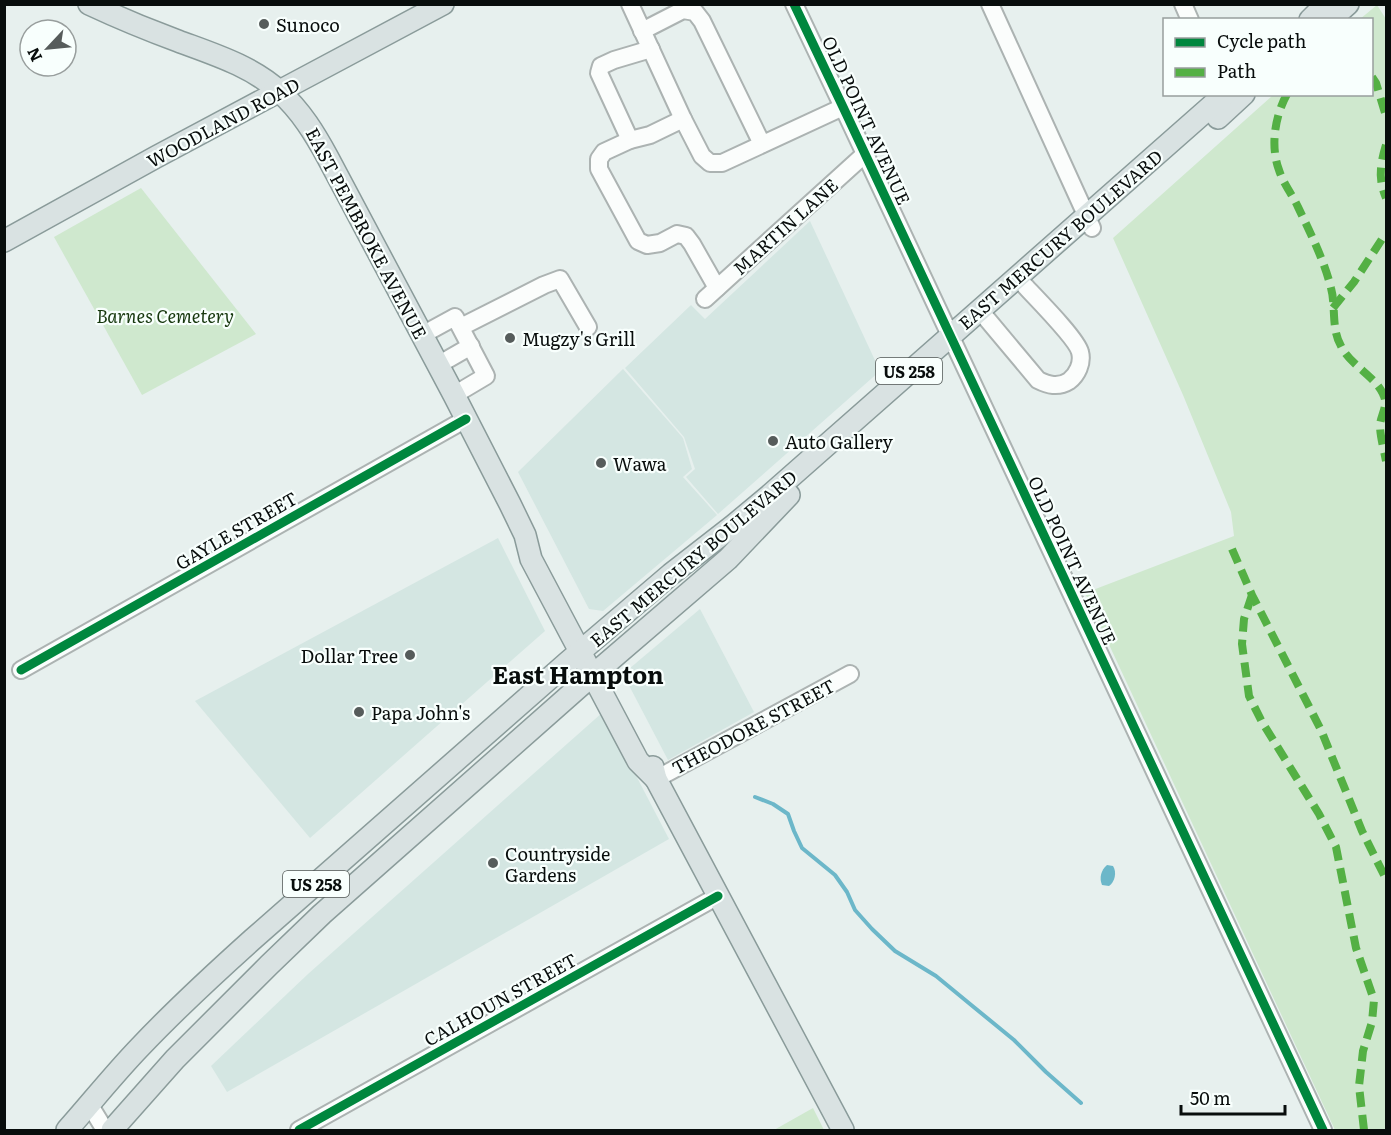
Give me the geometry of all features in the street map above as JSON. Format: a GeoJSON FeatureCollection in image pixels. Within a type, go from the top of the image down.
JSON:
{"type":"FeatureCollection","features":[{"type":"Feature","properties":{"kind":"main road","name":"EAST PEMBROKE AVENUE"},"geometry":{"type":"LineString","coordinates":[[89,4],[227,60],[262,78],[279,91],[298,111],[318,140],[454,395],[525,535],[531,559],[650,755],[656,779],[843,1131]]}},
{"type":"Feature","properties":{"kind":"main road","name":"WOODLAND ROAD"},"geometry":{"type":"LineString","coordinates":[[4,241],[443,4]]}},
{"type":"Feature","properties":{"kind":"main road"},"geometry":{"type":"LineString","coordinates":[[1312,18],[1326,4]]}},
{"type":"Feature","properties":{"kind":"main road"},"geometry":{"type":"LineString","coordinates":[[1332,18],[1348,4]]}},
{"type":"Feature","properties":{"kind":"main road","name":"EAST MERCURY BOULEVARD"},"geometry":{"type":"LineString","coordinates":[[112,1131],[175,1059],[315,921],[728,559],[782,500],[953,342],[1231,98]]}},
{"type":"Feature","properties":{"kind":"main road","name":"EAST MERCURY BOULEVARD"},"geometry":{"type":"LineString","coordinates":[[67,1131],[141,1046],[217,971],[680,567],[734,525],[953,342],[987,319],[1026,286],[1089,221]]}},
{"type":"Feature","properties":{"kind":"street"},"geometry":{"type":"LineString","coordinates":[[630,4],[683,119],[702,156],[710,163],[722,162],[843,107]]}},
{"type":"Feature","properties":{"kind":"street","name":"OLD POINT AVENUE"},"geometry":{"type":"LineString","coordinates":[[794,4],[1323,1131]]}},
{"type":"Feature","properties":{"kind":"street"},"geometry":{"type":"LineString","coordinates":[[990,4],[1089,221]]}},
{"type":"Feature","properties":{"kind":"street"},"geometry":{"type":"LineString","coordinates":[[1183,4],[1189,18]]}},
{"type":"Feature","properties":{"kind":"street"},"geometry":{"type":"LineString","coordinates":[[642,31],[683,10],[695,12],[702,21],[762,144]]}},
{"type":"Feature","properties":{"kind":"street"},"geometry":{"type":"LineString","coordinates":[[651,50],[601,66],[599,73],[630,140],[650,135],[683,119]]}},
{"type":"Feature","properties":{"kind":"street","name":"MARTIN LANE"},"geometry":{"type":"LineString","coordinates":[[630,140],[604,152],[599,159],[599,169],[638,241],[647,245],[660,243],[677,234],[686,236],[692,244],[711,293],[865,154]]}},
{"type":"Feature","properties":{"kind":"street"},"geometry":{"type":"LineString","coordinates":[[461,327],[560,279],[588,327]]}},
{"type":"Feature","properties":{"kind":"street"},"geometry":{"type":"LineString","coordinates":[[987,319],[1038,380],[1056,386],[1065,384],[1075,377],[1079,368],[1080,352],[1072,339],[1026,286]]}},
{"type":"Feature","properties":{"kind":"street"},"geometry":{"type":"LineString","coordinates":[[422,336],[455,317],[461,327],[486,376],[454,395]]}},
{"type":"Feature","properties":{"kind":"street"},"geometry":{"type":"LineString","coordinates":[[438,365],[471,346]]}},
{"type":"Feature","properties":{"kind":"street","name":"GAYLE STREET"},"geometry":{"type":"LineString","coordinates":[[21,670],[466,419]]}},
{"type":"Feature","properties":{"kind":"street","name":"THEODORE STREET"},"geometry":{"type":"LineString","coordinates":[[656,779],[850,674]]}},
{"type":"Feature","properties":{"kind":"street","name":"CALHOUN STREET"},"geometry":{"type":"LineString","coordinates":[[299,1131],[718,896]]}},
{"type":"Feature","properties":{"kind":"street"},"geometry":{"type":"LineString","coordinates":[[89,1104],[105,1131]]}},
{"type":"Feature","properties":{"kind":"shaded area"},"geometry":{"type":"Polygon","coordinates":[[[810,221],[880,371],[718,514],[686,477],[695,469],[684,437],[625,368],[691,305],[705,319],[810,221]]]}},
{"type":"Feature","properties":{"kind":"shaded area"},"geometry":{"type":"Polygon","coordinates":[[[623,369],[683,438],[692,469],[683,477],[717,515],[603,611],[589,609],[518,472],[623,369]]]}},
{"type":"Feature","properties":{"kind":"shaded area"},"geometry":{"type":"Polygon","coordinates":[[[498,538],[545,631],[310,838],[195,701],[498,538]]]}},
{"type":"Feature","properties":{"kind":"shaded area"},"geometry":{"type":"Polygon","coordinates":[[[700,609],[754,712],[668,760],[623,674],[700,609]]]}},
{"type":"Feature","properties":{"kind":"shaded area"},"geometry":{"type":"Polygon","coordinates":[[[603,712],[669,839],[227,1092],[211,1066],[308,974],[603,712]]]}},
{"type":"Feature","properties":{"kind":"green space"},"geometry":{"type":"Polygon","coordinates":[[[1377,5],[1386,19],[1386,1130],[1335,1130],[1085,593],[1234,536],[1231,512],[1183,395],[1113,238],[1272,96],[1373,96],[1373,18],[1361,18],[1377,5]]]}},
{"type":"Feature","properties":{"kind":"green space","name":"Barnes Cemetery"},"geometry":{"type":"Polygon","coordinates":[[[141,188],[256,334],[142,395],[54,237],[141,188]]]}},
{"type":"Feature","properties":{"kind":"green space"},"geometry":{"type":"Polygon","coordinates":[[[813,1108],[824,1130],[774,1130],[813,1108]]]}},
{"type":"Feature","properties":{"kind":"water"},"geometry":{"type":"Polygon","coordinates":[[[1107,865],[1113,866],[1115,871],[1114,879],[1109,886],[1102,885],[1101,880],[1102,872],[1107,865]]]}},
{"type":"Feature","properties":{"kind":"waterway"},"geometry":{"type":"LineString","coordinates":[[755,797],[773,804],[788,814],[802,848],[835,875],[847,892],[855,910],[895,951],[936,976],[1014,1040],[1081,1103]]}},
{"type":"Feature","properties":{"kind":"marked path"},"geometry":{"type":"LineString","coordinates":[[1373,78],[1386,116]]}},
{"type":"Feature","properties":{"kind":"marked path"},"geometry":{"type":"LineString","coordinates":[[1286,96],[1279,112],[1275,131],[1276,161],[1325,267],[1332,295],[1338,339],[1345,353],[1374,382],[1385,398],[1380,425],[1386,461]]}},
{"type":"Feature","properties":{"kind":"marked path"},"geometry":{"type":"LineString","coordinates":[[1386,145],[1381,172],[1386,198]]}},
{"type":"Feature","properties":{"kind":"marked path"},"geometry":{"type":"LineString","coordinates":[[1333,308],[1354,282],[1386,233]]}},
{"type":"Feature","properties":{"kind":"marked path"},"geometry":{"type":"LineString","coordinates":[[1232,549],[1252,595],[1321,730],[1362,831],[1386,879]]}},
{"type":"Feature","properties":{"kind":"marked path"},"geometry":{"type":"LineString","coordinates":[[1252,595],[1244,619],[1242,644],[1249,696],[1336,847],[1356,948],[1374,1000],[1372,1022],[1363,1051],[1359,1086],[1364,1130]]}},
{"type":"Feature","properties":{"kind":"cycle path"},"geometry":{"type":"LineString","coordinates":[[794,4],[1323,1130]]}},
{"type":"Feature","properties":{"kind":"cycle path"},"geometry":{"type":"LineString","coordinates":[[21,670],[466,419]]}},
{"type":"Feature","properties":{"kind":"cycle path"},"geometry":{"type":"LineString","coordinates":[[299,1130],[718,896]]}},
{"type":"Feature","properties":{"kind":"place","name":"Sunoco"},"geometry":{"type":"Point","coordinates":[264,24]}},
{"type":"Feature","properties":{"kind":"place","name":"Mugzy's Grill"},"geometry":{"type":"Point","coordinates":[510,338]}},
{"type":"Feature","properties":{"kind":"place","name":"Auto Gallery"},"geometry":{"type":"Point","coordinates":[773,441]}},
{"type":"Feature","properties":{"kind":"place","name":"Wawa"},"geometry":{"type":"Point","coordinates":[601,463]}},
{"type":"Feature","properties":{"kind":"place","name":"Dollar Tree"},"geometry":{"type":"Point","coordinates":[410,655]}},
{"type":"Feature","properties":{"kind":"place","name":"Papa John's"},"geometry":{"type":"Point","coordinates":[359,712]}},
{"type":"Feature","properties":{"kind":"place","name":"Countryside Gardens"},"geometry":{"type":"Point","coordinates":[493,863]}},
{"type":"Feature","properties":{"kind":"district","name":"East Hampton"},"geometry":{"type":"Point","coordinates":[578,673]}}]}
